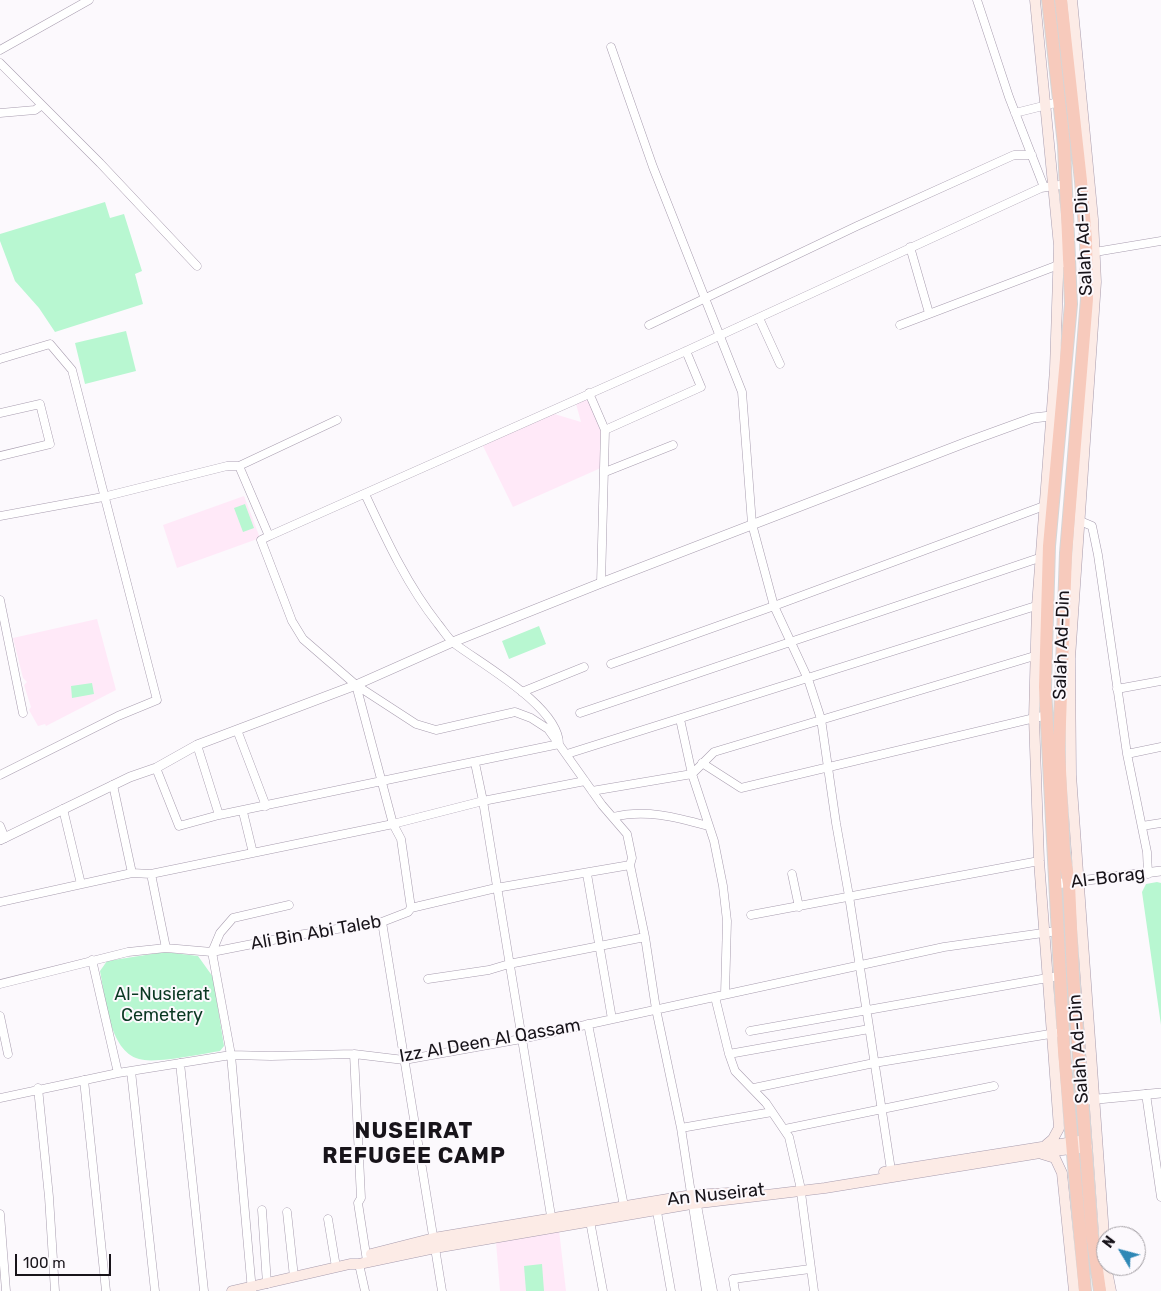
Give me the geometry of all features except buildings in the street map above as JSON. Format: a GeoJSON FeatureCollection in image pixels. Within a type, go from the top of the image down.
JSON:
{"type":"FeatureCollection","features":[{"type":"Feature","properties":{"kind":"highway","name":"Salah Ad-Din"},"geometry":{"type":"LineString","coordinates":[[1048,0],[1053,104],[1066,184],[1065,263],[1071,304],[1042,604],[1040,716],[1055,884],[1057,931],[1054,977],[1057,1033],[1073,1145],[1086,1291]]}},
{"type":"Feature","properties":{"kind":"highway","name":"Salah Ad-Din"},"geometry":{"type":"LineString","coordinates":[[1061,0],[1081,181],[1086,240],[1087,299],[1071,470],[1062,613],[1059,750],[1064,853],[1074,883],[1070,928],[1092,1234],[1100,1291]]}},
{"type":"Feature","properties":{"kind":"main road"},"geometry":{"type":"LineString","coordinates":[[1035,0],[1053,104],[1048,186],[1065,263],[1050,416],[1044,506],[1042,604]]}},
{"type":"Feature","properties":{"kind":"main road"},"geometry":{"type":"LineString","coordinates":[[1072,0],[1095,252],[1094,322],[1070,658],[1071,775],[1074,883],[1096,1099],[1104,1226]]}},
{"type":"Feature","properties":{"kind":"main road"},"geometry":{"type":"LineString","coordinates":[[1040,716],[1038,861],[1044,933],[1054,977]]}},
{"type":"Feature","properties":{"kind":"main road"},"geometry":{"type":"LineString","coordinates":[[1046,1145],[1053,1139],[1059,1128],[1057,1033]]}},
{"type":"Feature","properties":{"kind":"main road","name":"An Nuseirat"},"geometry":{"type":"LineString","coordinates":[[800,1188],[891,1170],[1046,1145],[1086,1144]]}},
{"type":"Feature","properties":{"kind":"main road","name":"An Nuseirat"},"geometry":{"type":"LineString","coordinates":[[232,1291],[251,1289],[434,1243],[694,1200],[800,1188],[1036,1153],[1073,1145]]}},
{"type":"Feature","properties":{"kind":"main road"},"geometry":{"type":"LineString","coordinates":[[1036,1153],[1055,1158],[1062,1173],[1074,1291]]}},
{"type":"Feature","properties":{"kind":"main road","name":"An Nuseirat"},"geometry":{"type":"LineString","coordinates":[[552,1223],[590,1221],[625,1211]]}},
{"type":"Feature","properties":{"kind":"main road"},"geometry":{"type":"LineString","coordinates":[[1108,1276],[1111,1291]]}},
{"type":"Feature","properties":{"kind":"street"},"geometry":{"type":"LineString","coordinates":[[0,50],[89,0]]}},
{"type":"Feature","properties":{"kind":"street"},"geometry":{"type":"LineString","coordinates":[[977,0],[1015,113],[1032,155],[1048,186]]}},
{"type":"Feature","properties":{"kind":"street"},"geometry":{"type":"LineString","coordinates":[[611,48],[653,167],[742,392],[752,524],[774,606],[808,679],[821,719],[891,1170]]}},
{"type":"Feature","properties":{"kind":"street"},"geometry":{"type":"LineString","coordinates":[[0,63],[100,163],[197,266]]}},
{"type":"Feature","properties":{"kind":"street"},"geometry":{"type":"LineString","coordinates":[[1015,113],[1053,104]]}},
{"type":"Feature","properties":{"kind":"street"},"geometry":{"type":"LineString","coordinates":[[0,113],[35,110],[42,105]]}},
{"type":"Feature","properties":{"kind":"street"},"geometry":{"type":"LineString","coordinates":[[650,325],[857,226],[1014,155],[1032,155]]}},
{"type":"Feature","properties":{"kind":"street"},"geometry":{"type":"LineString","coordinates":[[713,1291],[656,1009],[645,937],[630,865],[632,858],[627,834],[592,791],[559,744],[542,725],[531,718],[515,712],[436,730],[416,724],[356,685],[303,639],[292,621],[262,540],[759,318],[910,247],[1048,186],[1066,184]]}},
{"type":"Feature","properties":{"kind":"street"},"geometry":{"type":"LineString","coordinates":[[1095,252],[1161,241]]}},
{"type":"Feature","properties":{"kind":"street"},"geometry":{"type":"LineString","coordinates":[[910,247],[929,313]]}},
{"type":"Feature","properties":{"kind":"street"},"geometry":{"type":"LineString","coordinates":[[900,325],[1065,263]]}},
{"type":"Feature","properties":{"kind":"street"},"geometry":{"type":"LineString","coordinates":[[759,318],[780,364]]}},
{"type":"Feature","properties":{"kind":"street"},"geometry":{"type":"LineString","coordinates":[[0,359],[50,344],[72,370],[103,497],[157,700],[118,716],[0,774]]}},
{"type":"Feature","properties":{"kind":"street"},"geometry":{"type":"LineString","coordinates":[[605,430],[701,387],[686,351]]}},
{"type":"Feature","properties":{"kind":"street"},"geometry":{"type":"LineString","coordinates":[[588,393],[605,430],[600,583]]}},
{"type":"Feature","properties":{"kind":"street"},"geometry":{"type":"LineString","coordinates":[[0,413],[40,404],[50,444],[0,456]]}},
{"type":"Feature","properties":{"kind":"street"},"geometry":{"type":"LineString","coordinates":[[0,826],[2,839],[63,809],[156,768],[197,746],[356,685],[453,642],[752,524],[1033,418],[1050,416]]}},
{"type":"Feature","properties":{"kind":"street"},"geometry":{"type":"LineString","coordinates":[[0,516],[103,497],[226,466],[239,466],[337,420]]}},
{"type":"Feature","properties":{"kind":"street"},"geometry":{"type":"LineString","coordinates":[[605,472],[673,445]]}},
{"type":"Feature","properties":{"kind":"street"},"geometry":{"type":"LineString","coordinates":[[239,466],[270,536]]}},
{"type":"Feature","properties":{"kind":"street"},"geometry":{"type":"LineString","coordinates":[[365,494],[392,552],[427,610],[453,642],[522,692],[551,718],[559,733],[559,744]]}},
{"type":"Feature","properties":{"kind":"street"},"geometry":{"type":"LineString","coordinates":[[611,664],[1044,506]]}},
{"type":"Feature","properties":{"kind":"street"},"geometry":{"type":"LineString","coordinates":[[1080,521],[1092,526],[1127,754],[1147,852],[1148,874]]}},
{"type":"Feature","properties":{"kind":"street"},"geometry":{"type":"LineString","coordinates":[[580,713],[1042,557]]}},
{"type":"Feature","properties":{"kind":"street"},"geometry":{"type":"LineString","coordinates":[[0,600],[23,713]]}},
{"type":"Feature","properties":{"kind":"street"},"geometry":{"type":"LineString","coordinates":[[567,754],[1042,604]]}},
{"type":"Feature","properties":{"kind":"street"},"geometry":{"type":"LineString","coordinates":[[592,791],[692,774],[714,752],[1040,655]]}},
{"type":"Feature","properties":{"kind":"street"},"geometry":{"type":"LineString","coordinates":[[522,692],[584,666]]}},
{"type":"Feature","properties":{"kind":"street"},"geometry":{"type":"LineString","coordinates":[[1117,689],[1161,681]]}},
{"type":"Feature","properties":{"kind":"street"},"geometry":{"type":"LineString","coordinates":[[356,685],[366,715],[393,824],[401,839],[411,908]]}},
{"type":"Feature","properties":{"kind":"street"},"geometry":{"type":"LineString","coordinates":[[702,763],[741,788],[1040,716]]}},
{"type":"Feature","properties":{"kind":"street"},"geometry":{"type":"LineString","coordinates":[[680,719],[692,774],[720,866],[727,921],[725,994]]}},
{"type":"Feature","properties":{"kind":"street"},"geometry":{"type":"LineString","coordinates":[[237,730],[266,806]]}},
{"type":"Feature","properties":{"kind":"street"},"geometry":{"type":"LineString","coordinates":[[156,768],[179,826],[219,815],[242,812],[559,744]]}},
{"type":"Feature","properties":{"kind":"street"},"geometry":{"type":"LineString","coordinates":[[197,746],[219,815]]}},
{"type":"Feature","properties":{"kind":"street"},"geometry":{"type":"LineString","coordinates":[[1127,754],[1161,747]]}},
{"type":"Feature","properties":{"kind":"street"},"geometry":{"type":"LineString","coordinates":[[475,763],[483,801],[552,1223]]}},
{"type":"Feature","properties":{"kind":"street"},"geometry":{"type":"LineString","coordinates":[[0,902],[132,873],[151,874],[253,853],[393,824],[483,801],[585,781]]}},
{"type":"Feature","properties":{"kind":"street"},"geometry":{"type":"LineString","coordinates":[[113,786],[132,873]]}},
{"type":"Feature","properties":{"kind":"street"},"geometry":{"type":"LineString","coordinates":[[63,809],[81,884]]}},
{"type":"Feature","properties":{"kind":"street"},"geometry":{"type":"LineString","coordinates":[[242,812],[253,853]]}},
{"type":"Feature","properties":{"kind":"street"},"geometry":{"type":"LineString","coordinates":[[612,817],[632,812],[708,826]]}},
{"type":"Feature","properties":{"kind":"street"},"geometry":{"type":"LineString","coordinates":[[1142,826],[1161,823]]}},
{"type":"Feature","properties":{"kind":"street"},"geometry":{"type":"LineString","coordinates":[[751,914],[799,907],[1038,861]]}},
{"type":"Feature","properties":{"kind":"street","name":"Ali Bin Abi Taleb"},"geometry":{"type":"LineString","coordinates":[[0,984],[128,952],[166,948],[212,952],[298,935],[382,922],[408,912],[411,908],[496,888],[587,874],[630,865]]}},
{"type":"Feature","properties":{"kind":"street","name":"Al-Borag"},"geometry":{"type":"LineString","coordinates":[[1055,884],[1161,871]]}},
{"type":"Feature","properties":{"kind":"street"},"geometry":{"type":"LineString","coordinates":[[151,874],[166,948]]}},
{"type":"Feature","properties":{"kind":"street"},"geometry":{"type":"LineString","coordinates":[[587,874],[601,946],[612,1019]]}},
{"type":"Feature","properties":{"kind":"street"},"geometry":{"type":"LineString","coordinates":[[792,874],[799,907]]}},
{"type":"Feature","properties":{"kind":"street"},"geometry":{"type":"LineString","coordinates":[[251,1289],[231,1055],[212,952],[220,933],[233,918],[290,904]]}},
{"type":"Feature","properties":{"kind":"street"},"geometry":{"type":"LineString","coordinates":[[382,922],[442,1291]]}},
{"type":"Feature","properties":{"kind":"street","name":"Izz Al Deen Al Qassam"},"geometry":{"type":"LineString","coordinates":[[0,1098],[38,1088],[118,1073],[231,1055],[354,1054],[404,1060],[521,1039],[944,947],[1057,931]]}},
{"type":"Feature","properties":{"kind":"street"},"geometry":{"type":"LineString","coordinates":[[428,980],[489,970],[509,964],[645,937]]}},
{"type":"Feature","properties":{"kind":"street"},"geometry":{"type":"LineString","coordinates":[[92,960],[118,1073]]}},
{"type":"Feature","properties":{"kind":"street"},"geometry":{"type":"LineString","coordinates":[[750,1031],[1054,977]]}},
{"type":"Feature","properties":{"kind":"street"},"geometry":{"type":"LineString","coordinates":[[715,996],[735,1071],[754,1088],[789,1137],[800,1188],[814,1291]]}},
{"type":"Feature","properties":{"kind":"street"},"geometry":{"type":"LineString","coordinates":[[0,1016],[3,1046],[8,1054]]}},
{"type":"Feature","properties":{"kind":"street"},"geometry":{"type":"LineString","coordinates":[[588,1024],[625,1211]]}},
{"type":"Feature","properties":{"kind":"street"},"geometry":{"type":"LineString","coordinates":[[729,1054],[869,1029]]}},
{"type":"Feature","properties":{"kind":"street"},"geometry":{"type":"LineString","coordinates":[[754,1088],[874,1063],[1057,1033]]}},
{"type":"Feature","properties":{"kind":"street"},"geometry":{"type":"LineString","coordinates":[[354,1054],[361,1198],[358,1203],[361,1261],[365,1291]]}},
{"type":"Feature","properties":{"kind":"street"},"geometry":{"type":"LineString","coordinates":[[180,1063],[204,1291]]}},
{"type":"Feature","properties":{"kind":"street"},"geometry":{"type":"LineString","coordinates":[[131,1071],[155,1291]]}},
{"type":"Feature","properties":{"kind":"street"},"geometry":{"type":"LineString","coordinates":[[84,1080],[106,1291]]}},
{"type":"Feature","properties":{"kind":"street"},"geometry":{"type":"LineString","coordinates":[[785,1129],[994,1086]]}},
{"type":"Feature","properties":{"kind":"street"},"geometry":{"type":"LineString","coordinates":[[38,1088],[49,1197],[55,1291]]}},
{"type":"Feature","properties":{"kind":"street"},"geometry":{"type":"LineString","coordinates":[[1082,1100],[1161,1093]]}},
{"type":"Feature","properties":{"kind":"street"},"geometry":{"type":"LineString","coordinates":[[1146,1094],[1161,1197]]}},
{"type":"Feature","properties":{"kind":"street"},"geometry":{"type":"LineString","coordinates":[[681,1128],[772,1112]]}},
{"type":"Feature","properties":{"kind":"street"},"geometry":{"type":"LineString","coordinates":[[694,1200],[706,1291]]}},
{"type":"Feature","properties":{"kind":"street"},"geometry":{"type":"LineString","coordinates":[[656,1206],[671,1291]]}},
{"type":"Feature","properties":{"kind":"street"},"geometry":{"type":"LineString","coordinates":[[262,1210],[267,1284]]}},
{"type":"Feature","properties":{"kind":"street"},"geometry":{"type":"LineString","coordinates":[[287,1212],[294,1277]]}},
{"type":"Feature","properties":{"kind":"street"},"geometry":{"type":"LineString","coordinates":[[0,1214],[6,1291]]}},
{"type":"Feature","properties":{"kind":"street"},"geometry":{"type":"LineString","coordinates":[[328,1219],[336,1267]]}},
{"type":"Feature","properties":{"kind":"street"},"geometry":{"type":"LineString","coordinates":[[590,1221],[603,1291]]}},
{"type":"Feature","properties":{"kind":"street"},"geometry":{"type":"LineString","coordinates":[[735,1291],[733,1279],[810,1269]]}},
{"type":"Feature","properties":{"kind":"shaded area"},"geometry":{"type":"Polygon","coordinates":[[[587,395],[601,429],[603,467],[513,507],[483,446],[551,413],[581,422],[575,400],[587,395]]]}},
{"type":"Feature","properties":{"kind":"shaded area"},"geometry":{"type":"Polygon","coordinates":[[[244,496],[260,538],[177,568],[163,525],[244,496]]]}},
{"type":"Feature","properties":{"kind":"shaded area"},"geometry":{"type":"Polygon","coordinates":[[[97,619],[116,690],[46,726],[45,724],[38,726],[29,710],[31,707],[24,685],[27,682],[23,678],[13,638],[97,619]]]}},
{"type":"Feature","properties":{"kind":"shaded area"},"geometry":{"type":"Polygon","coordinates":[[[559,1230],[566,1291],[500,1291],[496,1242],[559,1230]]]}},
{"type":"Feature","properties":{"kind":"green space"},"geometry":{"type":"Polygon","coordinates":[[[105,202],[110,218],[124,214],[142,271],[135,274],[143,304],[55,332],[39,308],[15,281],[0,241],[0,234],[105,202]]]}},
{"type":"Feature","properties":{"kind":"green space"},"geometry":{"type":"Polygon","coordinates":[[[126,331],[136,371],[85,384],[75,343],[126,331]]]}},
{"type":"Feature","properties":{"kind":"green space"},"geometry":{"type":"Polygon","coordinates":[[[245,504],[254,528],[243,532],[234,508],[245,504]]]}},
{"type":"Feature","properties":{"kind":"green space"},"geometry":{"type":"Polygon","coordinates":[[[539,626],[546,644],[509,659],[502,641],[539,626]]]}},
{"type":"Feature","properties":{"kind":"green space"},"geometry":{"type":"Polygon","coordinates":[[[92,683],[94,694],[72,698],[71,686],[92,683]]]}},
{"type":"Feature","properties":{"kind":"green space"},"geometry":{"type":"Polygon","coordinates":[[[1161,883],[1161,1025],[1142,892],[1146,884],[1161,883]]]}},
{"type":"Feature","properties":{"kind":"green space","name":"Al-Nusierat Cemetery"},"geometry":{"type":"Polygon","coordinates":[[[165,952],[198,956],[213,977],[224,1046],[220,1051],[179,1058],[146,1060],[129,1054],[121,1045],[110,1021],[100,971],[107,961],[165,952]]]}},
{"type":"Feature","properties":{"kind":"green space"},"geometry":{"type":"Polygon","coordinates":[[[542,1264],[544,1291],[526,1291],[524,1266],[542,1264]]]}},
{"type":"Feature","properties":{"kind":"district","name":"NUSEIRAT REFUGEE CAMP"},"geometry":{"type":"Point","coordinates":[414,1144]}}]}
